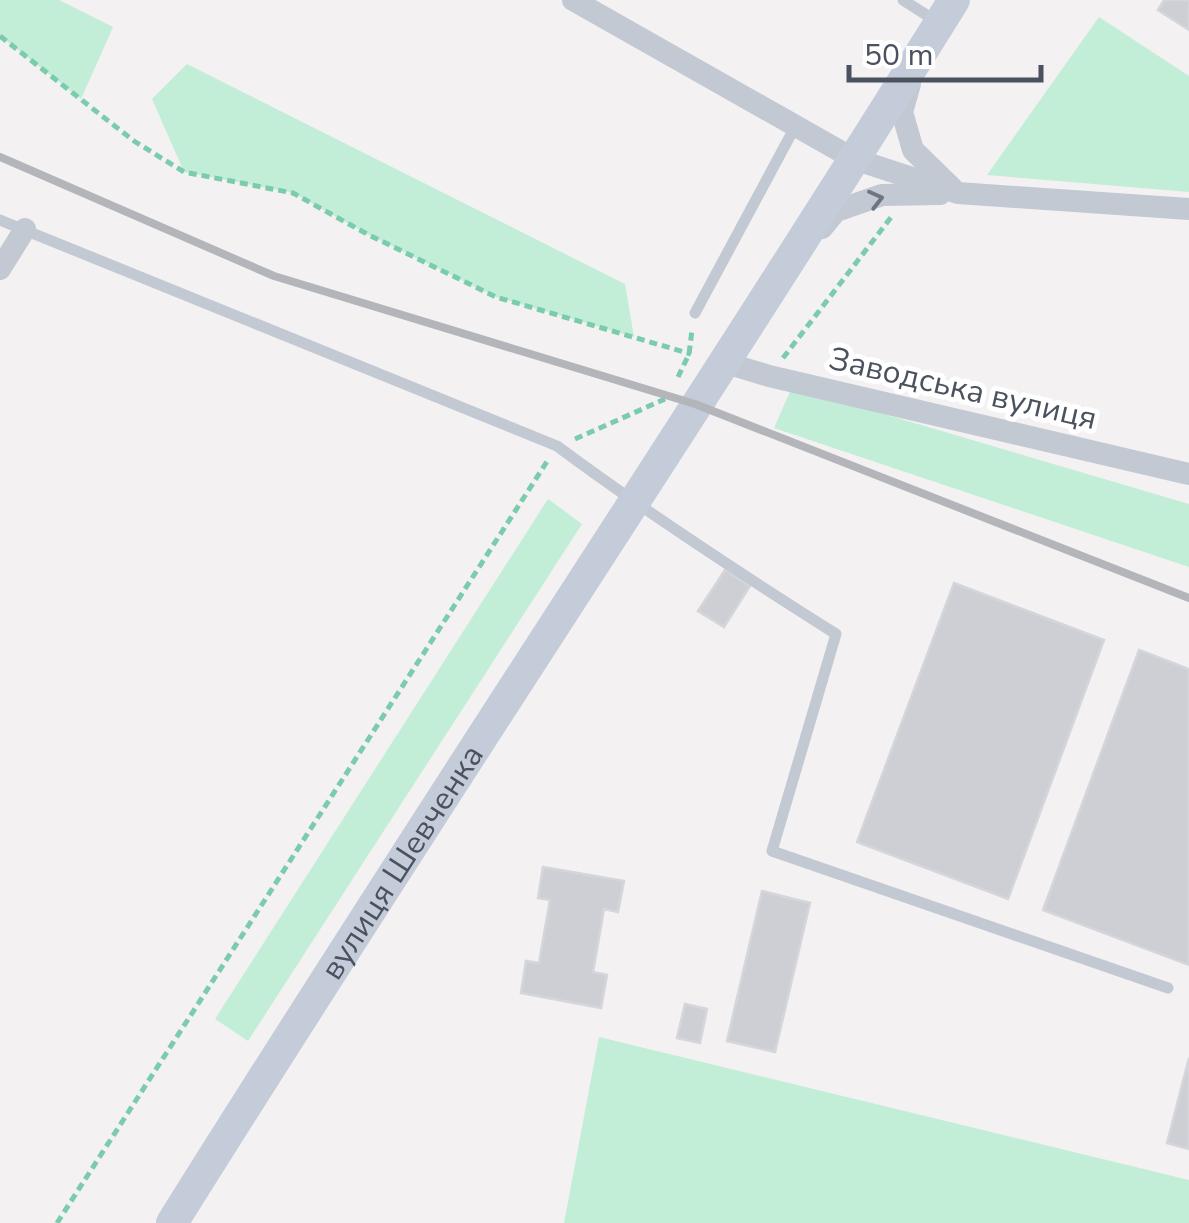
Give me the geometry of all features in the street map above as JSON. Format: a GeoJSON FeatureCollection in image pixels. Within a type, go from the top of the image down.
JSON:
{"type":"FeatureCollection","features":[{"type":"Feature","properties":{"kind":"main road"},"geometry":{"type":"LineString","coordinates":[[854,159],[947,12]]}},
{"type":"Feature","properties":{"kind":"main road","name":"вулиця Шевченка"},"geometry":{"type":"LineString","coordinates":[[172,1223],[328,972],[854,159]]}},
{"type":"Feature","properties":{"kind":"street"},"geometry":{"type":"LineString","coordinates":[[573,0],[854,159],[958,194]]}},
{"type":"Feature","properties":{"kind":"street"},"geometry":{"type":"LineString","coordinates":[[916,60],[902,112],[913,150],[958,194]]}},
{"type":"Feature","properties":{"kind":"street"},"geometry":{"type":"LineString","coordinates":[[776,279],[836,212],[882,195],[958,194],[1189,209]]}},
{"type":"Feature","properties":{"kind":"street"},"geometry":{"type":"LineString","coordinates":[[0,270],[25,230]]}},
{"type":"Feature","properties":{"kind":"street","name":"Заводська вулиця"},"geometry":{"type":"LineString","coordinates":[[723,362],[1189,474]]}},
{"type":"Feature","properties":{"kind":"lane"},"geometry":{"type":"LineString","coordinates":[[904,0],[947,12]]}},
{"type":"Feature","properties":{"kind":"lane"},"geometry":{"type":"LineString","coordinates":[[695,313],[796,125]]}},
{"type":"Feature","properties":{"kind":"lane"},"geometry":{"type":"LineString","coordinates":[[0,220],[557,446],[632,502],[836,634],[772,851],[1168,988]]}},
{"type":"Feature","properties":{"kind":"path"},"geometry":{"type":"LineString","coordinates":[[0,36],[134,141],[184,172],[293,194],[496,297],[723,362]]}},
{"type":"Feature","properties":{"kind":"path"},"geometry":{"type":"LineString","coordinates":[[769,376],[909,194]]}},
{"type":"Feature","properties":{"kind":"path"},"geometry":{"type":"LineString","coordinates":[[675,383],[689,354],[695,313]]}},
{"type":"Feature","properties":{"kind":"path"},"geometry":{"type":"LineString","coordinates":[[57,1223],[557,446],[668,397]]}},
{"type":"Feature","properties":{"kind":"green space"},"geometry":{"type":"Polygon","coordinates":[[[0,0],[59,0],[113,27],[81,99],[0,36],[0,0]]]}},
{"type":"Feature","properties":{"kind":"green space"},"geometry":{"type":"Polygon","coordinates":[[[1099,17],[1189,76],[1189,192],[987,175],[1099,17]]]}},
{"type":"Feature","properties":{"kind":"green space"},"geometry":{"type":"Polygon","coordinates":[[[187,64],[625,284],[634,337],[496,297],[293,193],[184,172],[152,99],[187,64]]]}},
{"type":"Feature","properties":{"kind":"green space"},"geometry":{"type":"Polygon","coordinates":[[[792,387],[1189,504],[1189,567],[774,428],[792,387]]]}},
{"type":"Feature","properties":{"kind":"green space"},"geometry":{"type":"Polygon","coordinates":[[[548,499],[582,524],[248,1041],[215,1019],[548,499]]]}},
{"type":"Feature","properties":{"kind":"green space"},"geometry":{"type":"Polygon","coordinates":[[[599,1037],[1189,1180],[1189,1223],[564,1223],[599,1037]]]}},
{"type":"Feature","properties":{"kind":"building"},"geometry":{"type":"Polygon","coordinates":[[[1164,0],[1189,0],[1189,30],[1158,10],[1164,0]]]}},
{"type":"Feature","properties":{"kind":"building"},"geometry":{"type":"Polygon","coordinates":[[[725,570],[750,586],[724,627],[698,611],[725,570]]]}},
{"type":"Feature","properties":{"kind":"building"},"geometry":{"type":"Polygon","coordinates":[[[954,583],[1104,640],[1008,899],[857,842],[954,583]]]}},
{"type":"Feature","properties":{"kind":"building"},"geometry":{"type":"Polygon","coordinates":[[[1139,650],[1189,669],[1189,965],[1043,910],[1139,650]]]}},
{"type":"Feature","properties":{"kind":"building"},"geometry":{"type":"Polygon","coordinates":[[[543,867],[624,881],[618,912],[604,909],[593,972],[607,975],[601,1008],[521,993],[526,961],[539,963],[550,900],[538,898],[543,867]]]}},
{"type":"Feature","properties":{"kind":"building"},"geometry":{"type":"Polygon","coordinates":[[[762,891],[810,903],[775,1052],[727,1041],[762,891]]]}},
{"type":"Feature","properties":{"kind":"building"},"geometry":{"type":"Polygon","coordinates":[[[685,1004],[707,1009],[700,1043],[677,1038],[685,1004]]]}},
{"type":"Feature","properties":{"kind":"building"},"geometry":{"type":"Polygon","coordinates":[[[1189,1058],[1189,1149],[1167,1143],[1189,1058]]]}},
{"type":"Feature","properties":{"kind":"railway"},"geometry":{"type":"LineString","coordinates":[[0,157],[274,276],[695,404],[1189,598]]}}]}
